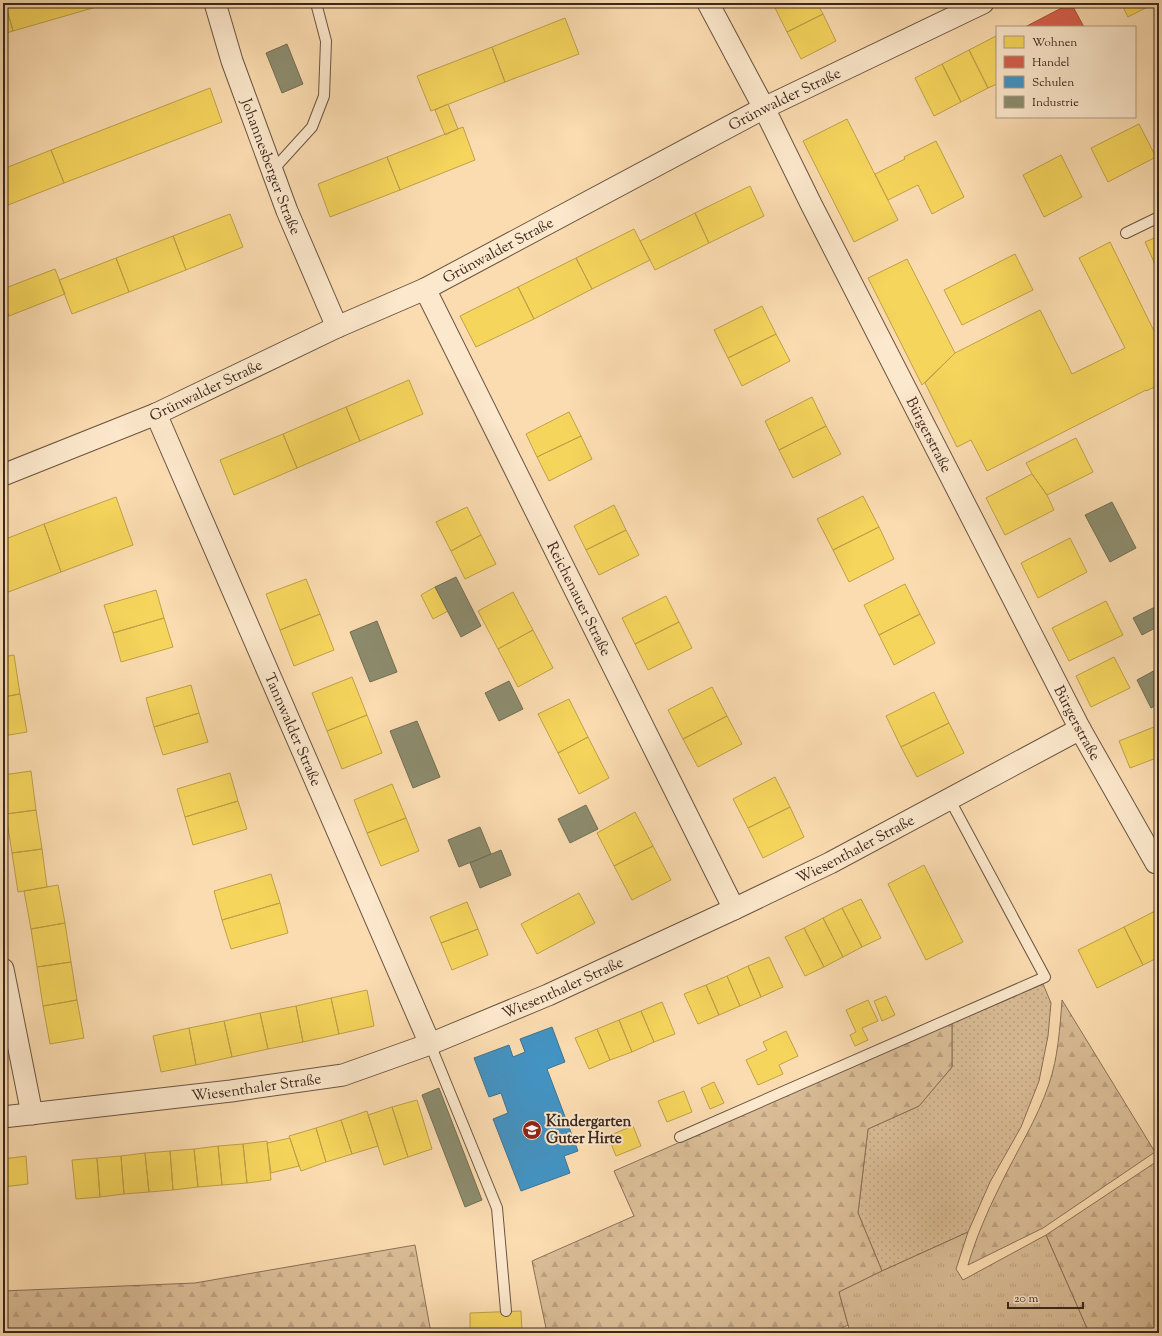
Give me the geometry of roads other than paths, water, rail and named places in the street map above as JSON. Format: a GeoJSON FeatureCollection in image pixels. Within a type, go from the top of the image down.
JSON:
{"type":"FeatureCollection","features":[{"type":"Feature","properties":{"kind":"street","name":"Johannesberger Straße"},"geometry":{"type":"LineString","coordinates":[[215,3],[232,61],[272,172],[287,211],[337,327]]}},
{"type":"Feature","properties":{"kind":"street","name":"Bürgerstraße"},"geometry":{"type":"LineString","coordinates":[[708,3],[764,108],[811,204],[1080,729],[1157,862]]}},
{"type":"Feature","properties":{"kind":"street","name":"Grünwalder Straße"},"geometry":{"type":"LineString","coordinates":[[3,475],[156,414],[337,327],[425,289],[764,108],[983,3]]}},
{"type":"Feature","properties":{"kind":"street","name":"Reichenauer Straße"},"geometry":{"type":"LineString","coordinates":[[425,289],[734,909]]}},
{"type":"Feature","properties":{"kind":"street","name":"Tannwalder Straße"},"geometry":{"type":"LineString","coordinates":[[156,414],[430,1044]]}},
{"type":"Feature","properties":{"kind":"street","name":"Wiesenthaler Straße"},"geometry":{"type":"LineString","coordinates":[[3,1117],[231,1091],[343,1075],[430,1044],[548,994],[734,909],[830,863],[1080,729]]}},
{"type":"Feature","properties":{"kind":"street"},"geometry":{"type":"LineString","coordinates":[[3,969],[32,1114]]}},
{"type":"Feature","properties":{"kind":"lane"},"geometry":{"type":"LineString","coordinates":[[272,172],[312,127],[324,96],[326,40],[316,3]]}},
{"type":"Feature","properties":{"kind":"lane"},"geometry":{"type":"LineString","coordinates":[[1126,233],[1159,217]]}},
{"type":"Feature","properties":{"kind":"lane"},"geometry":{"type":"LineString","coordinates":[[680,1137],[1045,978],[950,800]]}},
{"type":"Feature","properties":{"kind":"lane"},"geometry":{"type":"LineString","coordinates":[[430,1044],[497,1208],[506,1311]]}},
{"type":"Feature","properties":{"kind":"place","name":"Kindergarten Guter Hirte"},"geometry":{"type":"Point","coordinates":[532,1130]}}]}
